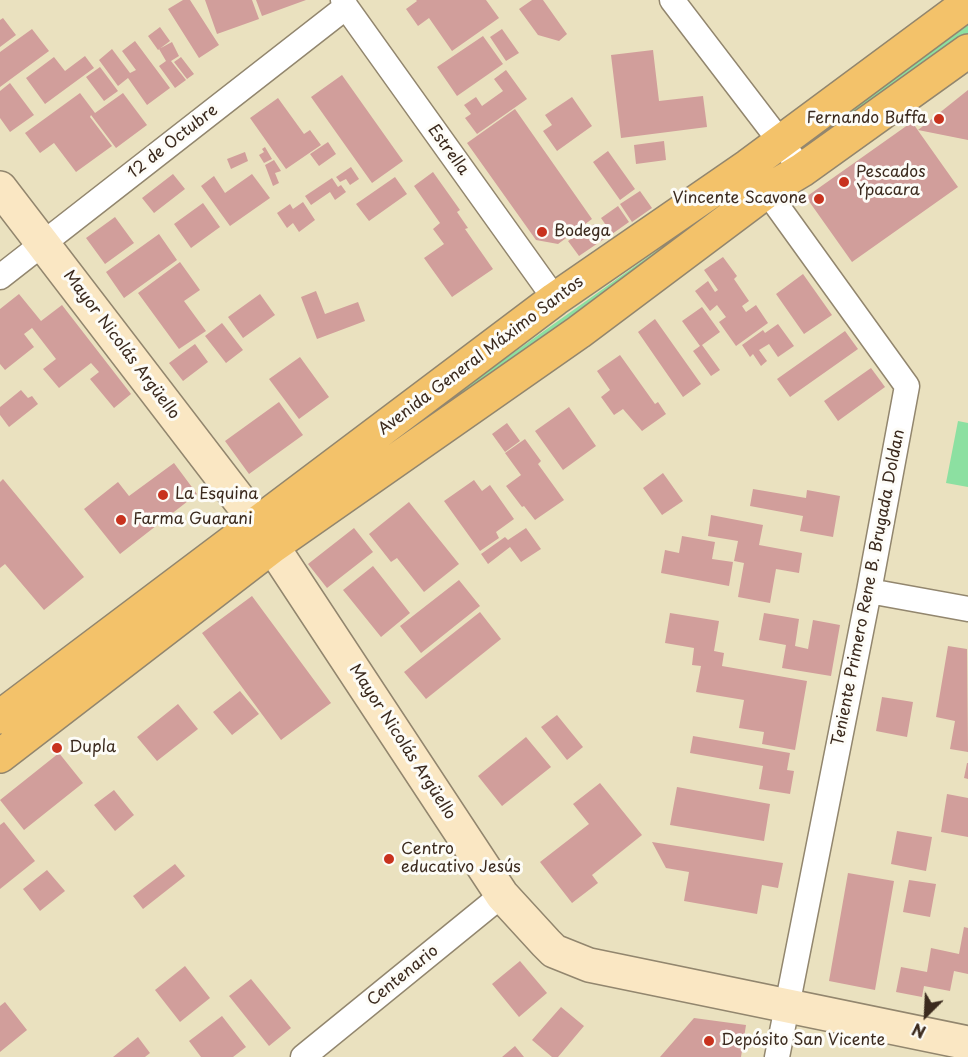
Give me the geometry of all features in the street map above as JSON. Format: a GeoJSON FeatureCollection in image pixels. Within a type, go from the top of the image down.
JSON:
{"type":"FeatureCollection","features":[{"type":"Feature","properties":{"kind":"main road","name":"Avenida General Máximo Santos"},"geometry":{"type":"LineString","coordinates":[[0,717],[265,534],[579,332],[757,179],[782,142],[968,3]]}},
{"type":"Feature","properties":{"kind":"main road","name":"Avenida General Máximo Santos"},"geometry":{"type":"LineString","coordinates":[[0,756],[265,534],[555,299],[757,179],[801,170],[968,51]]}},
{"type":"Feature","properties":{"kind":"street"},"geometry":{"type":"LineString","coordinates":[[672,0],[801,170]]}},
{"type":"Feature","properties":{"kind":"street","name":"12 de Octubre"},"geometry":{"type":"LineString","coordinates":[[0,277],[345,4]]}},
{"type":"Feature","properties":{"kind":"street","name":"Estrella"},"geometry":{"type":"LineString","coordinates":[[345,4],[555,299]]}},
{"type":"Feature","properties":{"kind":"street","name":"Teniente Primero Rene B. Brugada Doldan"},"geometry":{"type":"LineString","coordinates":[[757,179],[907,386],[777,1057]]}},
{"type":"Feature","properties":{"kind":"street","name":"Mayor Nicolás Argüello"},"geometry":{"type":"LineString","coordinates":[[0,188],[265,534],[502,895],[554,951],[589,965],[968,1043]]}},
{"type":"Feature","properties":{"kind":"street"},"geometry":{"type":"LineString","coordinates":[[869,591],[968,609]]}},
{"type":"Feature","properties":{"kind":"street","name":"Centenario"},"geometry":{"type":"LineString","coordinates":[[303,1057],[502,895]]}},
{"type":"Feature","properties":{"kind":"green space"},"geometry":{"type":"Polygon","coordinates":[[[968,25],[968,33],[815,145],[811,145],[811,140],[968,25]]]}},
{"type":"Feature","properties":{"kind":"green space"},"geometry":{"type":"Polygon","coordinates":[[[739,192],[744,194],[294,518],[290,512],[739,192]]]}},
{"type":"Feature","properties":{"kind":"green space"},"geometry":{"type":"Polygon","coordinates":[[[958,421],[968,423],[968,487],[946,483],[958,421]]]}},
{"type":"Feature","properties":{"kind":"building"},"geometry":{"type":"Polygon","coordinates":[[[183,0],[190,0],[219,45],[199,58],[168,9],[183,0]]]}},
{"type":"Feature","properties":{"kind":"building"},"geometry":{"type":"Polygon","coordinates":[[[205,0],[252,0],[259,19],[217,34],[205,0]]]}},
{"type":"Feature","properties":{"kind":"building"},"geometry":{"type":"Polygon","coordinates":[[[256,0],[306,0],[262,16],[256,0]]]}},
{"type":"Feature","properties":{"kind":"building"},"geometry":{"type":"Polygon","coordinates":[[[416,0],[486,0],[499,18],[452,51],[429,18],[418,26],[406,9],[416,0]]]}},
{"type":"Feature","properties":{"kind":"building"},"geometry":{"type":"Polygon","coordinates":[[[532,0],[543,0],[567,34],[559,41],[538,35],[519,9],[532,0]]]}},
{"type":"Feature","properties":{"kind":"building"},"geometry":{"type":"Polygon","coordinates":[[[3,18],[16,35],[0,47],[0,20],[3,18]]]}},
{"type":"Feature","properties":{"kind":"building"},"geometry":{"type":"Polygon","coordinates":[[[160,27],[170,41],[158,50],[148,36],[160,27]]]}},
{"type":"Feature","properties":{"kind":"building"},"geometry":{"type":"Polygon","coordinates":[[[32,29],[49,51],[0,87],[0,52],[32,29]]]}},
{"type":"Feature","properties":{"kind":"building"},"geometry":{"type":"Polygon","coordinates":[[[502,29],[519,53],[506,61],[490,37],[502,29]]]}},
{"type":"Feature","properties":{"kind":"building"},"geometry":{"type":"Polygon","coordinates":[[[483,36],[503,64],[457,96],[437,67],[483,36]]]}},
{"type":"Feature","properties":{"kind":"building"},"geometry":{"type":"Polygon","coordinates":[[[135,41],[170,88],[147,105],[128,78],[118,86],[99,60],[112,49],[130,73],[136,70],[122,51],[135,41]]]}},
{"type":"Feature","properties":{"kind":"building"},"geometry":{"type":"Polygon","coordinates":[[[172,42],[179,56],[171,61],[186,80],[175,88],[159,66],[166,61],[159,49],[172,42]]]}},
{"type":"Feature","properties":{"kind":"building"},"geometry":{"type":"Polygon","coordinates":[[[653,50],[659,101],[703,96],[707,127],[621,138],[611,55],[653,50]]]}},
{"type":"Feature","properties":{"kind":"building"},"geometry":{"type":"Polygon","coordinates":[[[85,56],[94,68],[45,104],[26,78],[54,57],[65,71],[85,56]]]}},
{"type":"Feature","properties":{"kind":"building"},"geometry":{"type":"Polygon","coordinates":[[[181,57],[194,74],[187,79],[174,62],[181,57]]]}},
{"type":"Feature","properties":{"kind":"building"},"geometry":{"type":"Polygon","coordinates":[[[100,67],[118,91],[104,101],[86,77],[100,67]]]}},
{"type":"Feature","properties":{"kind":"building"},"geometry":{"type":"Polygon","coordinates":[[[506,70],[527,99],[477,134],[465,118],[471,114],[464,105],[476,97],[482,106],[503,91],[494,79],[506,70]]]}},
{"type":"Feature","properties":{"kind":"building"},"geometry":{"type":"Polygon","coordinates":[[[342,75],[403,161],[372,183],[311,97],[342,75]]]}},
{"type":"Feature","properties":{"kind":"building"},"geometry":{"type":"Polygon","coordinates":[[[10,83],[34,115],[10,132],[0,118],[0,91],[10,83]]]}},
{"type":"Feature","properties":{"kind":"building"},"geometry":{"type":"Polygon","coordinates":[[[968,90],[968,140],[918,130],[968,90]]]}},
{"type":"Feature","properties":{"kind":"building"},"geometry":{"type":"Polygon","coordinates":[[[80,93],[95,113],[123,93],[147,125],[116,148],[91,115],[90,117],[112,146],[76,172],[54,143],[40,153],[25,133],[80,93]]]}},
{"type":"Feature","properties":{"kind":"building"},"geometry":{"type":"Polygon","coordinates":[[[572,97],[592,126],[557,151],[543,131],[552,125],[545,115],[572,97]]]}},
{"type":"Feature","properties":{"kind":"building"},"geometry":{"type":"Polygon","coordinates":[[[278,98],[304,134],[310,130],[321,145],[286,169],[250,118],[278,98]]]}},
{"type":"Feature","properties":{"kind":"building"},"geometry":{"type":"Polygon","coordinates":[[[515,109],[592,219],[558,244],[536,240],[467,143],[515,109]]]}},
{"type":"Feature","properties":{"kind":"building"},"geometry":{"type":"Polygon","coordinates":[[[912,122],[958,187],[852,262],[806,197],[912,122]]]}},
{"type":"Feature","properties":{"kind":"building"},"geometry":{"type":"Polygon","coordinates":[[[664,141],[666,160],[636,164],[634,145],[664,141]]]}},
{"type":"Feature","properties":{"kind":"building"},"geometry":{"type":"Polygon","coordinates":[[[328,142],[336,154],[319,166],[310,154],[328,142]]]}},
{"type":"Feature","properties":{"kind":"building"},"geometry":{"type":"Polygon","coordinates":[[[265,147],[272,159],[264,163],[259,155],[264,152],[262,149],[265,147]]]}},
{"type":"Feature","properties":{"kind":"building"},"geometry":{"type":"Polygon","coordinates":[[[608,151],[635,189],[620,200],[593,162],[608,151]]]}},
{"type":"Feature","properties":{"kind":"building"},"geometry":{"type":"Polygon","coordinates":[[[245,152],[248,161],[231,169],[227,159],[245,152]]]}},
{"type":"Feature","properties":{"kind":"building"},"geometry":{"type":"Polygon","coordinates":[[[274,160],[281,171],[275,173],[279,183],[273,186],[265,165],[274,160]]]}},
{"type":"Feature","properties":{"kind":"building"},"geometry":{"type":"Polygon","coordinates":[[[351,167],[359,179],[350,185],[346,179],[340,182],[336,177],[351,167]]]}},
{"type":"Feature","properties":{"kind":"building"},"geometry":{"type":"Polygon","coordinates":[[[433,172],[460,210],[457,212],[468,228],[465,229],[493,269],[452,297],[424,258],[444,244],[433,229],[440,223],[414,186],[433,172]]]}},
{"type":"Feature","properties":{"kind":"building"},"geometry":{"type":"Polygon","coordinates":[[[173,174],[185,189],[154,213],[142,198],[173,174]]]}},
{"type":"Feature","properties":{"kind":"building"},"geometry":{"type":"Polygon","coordinates":[[[252,174],[270,198],[230,226],[201,186],[214,176],[225,193],[252,174]]]}},
{"type":"Feature","properties":{"kind":"building"},"geometry":{"type":"Polygon","coordinates":[[[395,177],[407,194],[369,221],[356,204],[395,177]]]}},
{"type":"Feature","properties":{"kind":"building"},"geometry":{"type":"Polygon","coordinates":[[[332,178],[338,187],[341,185],[346,192],[335,200],[330,192],[311,205],[305,196],[332,178]]]}},
{"type":"Feature","properties":{"kind":"building"},"geometry":{"type":"Polygon","coordinates":[[[640,191],[652,208],[632,222],[620,204],[640,191]]]}},
{"type":"Feature","properties":{"kind":"building"},"geometry":{"type":"Polygon","coordinates":[[[303,202],[315,220],[299,232],[293,223],[287,228],[277,213],[290,204],[293,209],[303,202]]]}},
{"type":"Feature","properties":{"kind":"building"},"geometry":{"type":"Polygon","coordinates":[[[203,203],[220,227],[191,248],[174,224],[203,203]]]}},
{"type":"Feature","properties":{"kind":"building"},"geometry":{"type":"Polygon","coordinates":[[[618,206],[629,222],[612,234],[601,218],[618,206]]]}},
{"type":"Feature","properties":{"kind":"building"},"geometry":{"type":"Polygon","coordinates":[[[115,217],[134,243],[105,264],[86,238],[115,217]]]}},
{"type":"Feature","properties":{"kind":"building"},"geometry":{"type":"Polygon","coordinates":[[[594,224],[604,239],[579,256],[568,241],[594,224]]]}},
{"type":"Feature","properties":{"kind":"building"},"geometry":{"type":"Polygon","coordinates":[[[159,234],[177,260],[124,298],[106,272],[159,234]]]}},
{"type":"Feature","properties":{"kind":"building"},"geometry":{"type":"Polygon","coordinates":[[[723,257],[737,276],[734,279],[749,301],[742,306],[746,312],[756,305],[768,323],[736,346],[719,322],[726,317],[717,305],[710,311],[695,291],[708,281],[715,292],[718,290],[704,270],[723,257]]]}},
{"type":"Feature","properties":{"kind":"building"},"geometry":{"type":"Polygon","coordinates":[[[180,262],[200,290],[184,301],[206,331],[179,349],[138,293],[180,262]]]}},
{"type":"Feature","properties":{"kind":"building"},"geometry":{"type":"Polygon","coordinates":[[[803,274],[832,315],[804,334],[776,294],[803,274]]]}},
{"type":"Feature","properties":{"kind":"building"},"geometry":{"type":"Polygon","coordinates":[[[316,291],[325,314],[358,302],[365,321],[317,339],[301,297],[316,291]]]}},
{"type":"Feature","properties":{"kind":"building"},"geometry":{"type":"Polygon","coordinates":[[[19,294],[41,321],[62,305],[131,394],[114,408],[90,379],[99,372],[91,363],[59,388],[43,369],[56,359],[32,328],[24,334],[34,347],[5,370],[0,364],[0,309],[19,294]]]}},
{"type":"Feature","properties":{"kind":"building"},"geometry":{"type":"Polygon","coordinates":[[[260,294],[275,315],[243,338],[228,317],[260,294]]]}},
{"type":"Feature","properties":{"kind":"building"},"geometry":{"type":"Polygon","coordinates":[[[702,307],[720,332],[702,345],[720,370],[711,376],[693,351],[700,346],[682,321],[702,307]]]}},
{"type":"Feature","properties":{"kind":"building"},"geometry":{"type":"Polygon","coordinates":[[[655,319],[701,384],[683,397],[638,332],[655,319]]]}},
{"type":"Feature","properties":{"kind":"building"},"geometry":{"type":"Polygon","coordinates":[[[222,323],[243,350],[226,363],[205,336],[222,323]]]}},
{"type":"Feature","properties":{"kind":"building"},"geometry":{"type":"Polygon","coordinates":[[[778,324],[794,346],[778,357],[769,344],[759,350],[767,361],[761,366],[753,354],[750,357],[742,345],[763,330],[765,333],[778,324]]]}},
{"type":"Feature","properties":{"kind":"building"},"geometry":{"type":"Polygon","coordinates":[[[845,331],[858,349],[790,397],[777,379],[845,331]]]}},
{"type":"Feature","properties":{"kind":"building"},"geometry":{"type":"Polygon","coordinates":[[[195,344],[208,362],[183,381],[169,363],[195,344]]]}},
{"type":"Feature","properties":{"kind":"building"},"geometry":{"type":"Polygon","coordinates":[[[620,355],[655,404],[658,402],[666,414],[642,431],[623,409],[614,415],[601,397],[610,390],[597,371],[620,355]]]}},
{"type":"Feature","properties":{"kind":"building"},"geometry":{"type":"Polygon","coordinates":[[[300,357],[329,397],[299,419],[269,379],[300,357]]]}},
{"type":"Feature","properties":{"kind":"building"},"geometry":{"type":"Polygon","coordinates":[[[871,368],[885,387],[838,421],[824,401],[871,368]]]}},
{"type":"Feature","properties":{"kind":"building"},"geometry":{"type":"Polygon","coordinates":[[[21,390],[28,398],[32,396],[38,404],[9,427],[0,415],[0,407],[21,390]]]}},
{"type":"Feature","properties":{"kind":"building"},"geometry":{"type":"Polygon","coordinates":[[[279,402],[303,435],[249,474],[225,441],[279,402]]]}},
{"type":"Feature","properties":{"kind":"building"},"geometry":{"type":"Polygon","coordinates":[[[569,407],[596,446],[563,470],[535,431],[569,407]]]}},
{"type":"Feature","properties":{"kind":"building"},"geometry":{"type":"Polygon","coordinates":[[[507,423],[520,441],[505,452],[492,434],[507,423]]]}},
{"type":"Feature","properties":{"kind":"building"},"geometry":{"type":"Polygon","coordinates":[[[525,439],[541,461],[538,464],[564,500],[535,520],[506,486],[521,475],[505,453],[525,439]]]}},
{"type":"Feature","properties":{"kind":"building"},"geometry":{"type":"Polygon","coordinates":[[[174,463],[197,494],[120,554],[84,509],[118,482],[129,496],[174,463]]]}},
{"type":"Feature","properties":{"kind":"building"},"geometry":{"type":"Polygon","coordinates":[[[663,473],[683,501],[662,515],[643,488],[663,473]]]}},
{"type":"Feature","properties":{"kind":"building"},"geometry":{"type":"Polygon","coordinates":[[[3,479],[84,577],[44,610],[5,564],[0,568],[0,482],[3,479]]]}},
{"type":"Feature","properties":{"kind":"building"},"geometry":{"type":"Polygon","coordinates":[[[474,480],[482,491],[490,485],[514,519],[496,532],[499,538],[480,551],[444,501],[474,480]]]}},
{"type":"Feature","properties":{"kind":"building"},"geometry":{"type":"Polygon","coordinates":[[[753,489],[806,498],[807,490],[840,496],[833,537],[800,531],[803,516],[750,506],[753,489]]]}},
{"type":"Feature","properties":{"kind":"building"},"geometry":{"type":"Polygon","coordinates":[[[409,502],[459,564],[424,592],[397,558],[391,562],[369,534],[409,502]]]}},
{"type":"Feature","properties":{"kind":"building"},"geometry":{"type":"Polygon","coordinates":[[[711,515],[763,525],[759,545],[802,553],[799,573],[776,569],[770,603],[738,597],[744,563],[734,561],[738,541],[708,536],[711,515]]]}},
{"type":"Feature","properties":{"kind":"building"},"geometry":{"type":"Polygon","coordinates":[[[354,528],[373,552],[327,588],[308,564],[354,528]]]}},
{"type":"Feature","properties":{"kind":"building"},"geometry":{"type":"Polygon","coordinates":[[[526,528],[541,549],[521,562],[510,547],[488,564],[481,554],[505,537],[508,540],[526,528]]]}},
{"type":"Feature","properties":{"kind":"building"},"geometry":{"type":"Polygon","coordinates":[[[682,536],[715,542],[712,559],[733,562],[729,586],[661,573],[665,550],[679,553],[682,536]]]}},
{"type":"Feature","properties":{"kind":"building"},"geometry":{"type":"Polygon","coordinates":[[[373,566],[410,613],[381,637],[343,590],[373,566]]]}},
{"type":"Feature","properties":{"kind":"building"},"geometry":{"type":"Polygon","coordinates":[[[459,580],[480,606],[421,653],[400,626],[459,580]]]}},
{"type":"Feature","properties":{"kind":"building"},"geometry":{"type":"Polygon","coordinates":[[[252,596],[331,703],[281,740],[202,633],[252,596]]]}},
{"type":"Feature","properties":{"kind":"building"},"geometry":{"type":"Polygon","coordinates":[[[480,612],[501,639],[426,699],[404,672],[480,612]]]}},
{"type":"Feature","properties":{"kind":"building"},"geometry":{"type":"Polygon","coordinates":[[[670,613],[719,621],[714,651],[724,653],[722,666],[807,681],[795,750],[762,744],[764,732],[739,728],[744,700],[696,692],[701,666],[692,665],[694,648],[665,643],[670,613]]]}},
{"type":"Feature","properties":{"kind":"building"},"geometry":{"type":"Polygon","coordinates":[[[764,613],[799,619],[795,646],[808,649],[813,620],[840,625],[831,676],[782,668],[786,645],[759,640],[764,613]]]}},
{"type":"Feature","properties":{"kind":"building"},"geometry":{"type":"Polygon","coordinates":[[[948,646],[967,649],[968,752],[950,749],[955,721],[936,717],[948,646]]]}},
{"type":"Feature","properties":{"kind":"building"},"geometry":{"type":"Polygon","coordinates":[[[240,691],[259,714],[232,735],[213,712],[240,691]]]}},
{"type":"Feature","properties":{"kind":"building"},"geometry":{"type":"Polygon","coordinates":[[[882,697],[913,702],[907,737],[876,731],[882,697]]]}},
{"type":"Feature","properties":{"kind":"building"},"geometry":{"type":"Polygon","coordinates":[[[178,704],[198,729],[157,761],[137,737],[178,704]]]}},
{"type":"Feature","properties":{"kind":"building"},"geometry":{"type":"Polygon","coordinates":[[[557,715],[583,747],[567,760],[541,727],[557,715]]]}},
{"type":"Feature","properties":{"kind":"building"},"geometry":{"type":"Polygon","coordinates":[[[693,736],[790,753],[787,770],[794,771],[790,794],[759,789],[763,766],[690,753],[693,736]]]}},
{"type":"Feature","properties":{"kind":"building"},"geometry":{"type":"Polygon","coordinates":[[[526,737],[551,767],[502,806],[478,776],[526,737]]]}},
{"type":"Feature","properties":{"kind":"building"},"geometry":{"type":"Polygon","coordinates":[[[59,753],[83,783],[24,830],[0,800],[59,753]]]}},
{"type":"Feature","properties":{"kind":"building"},"geometry":{"type":"Polygon","coordinates":[[[968,763],[968,779],[964,778],[968,763]]]}},
{"type":"Feature","properties":{"kind":"building"},"geometry":{"type":"Polygon","coordinates":[[[600,783],[642,835],[592,875],[598,883],[572,903],[540,862],[589,824],[573,804],[600,783]]]}},
{"type":"Feature","properties":{"kind":"building"},"geometry":{"type":"Polygon","coordinates":[[[677,787],[770,804],[764,841],[670,825],[677,787]]]}},
{"type":"Feature","properties":{"kind":"building"},"geometry":{"type":"Polygon","coordinates":[[[114,790],[134,815],[115,831],[94,805],[114,790]]]}},
{"type":"Feature","properties":{"kind":"building"},"geometry":{"type":"Polygon","coordinates":[[[947,794],[968,798],[968,837],[941,832],[947,794]]]}},
{"type":"Feature","properties":{"kind":"building"},"geometry":{"type":"Polygon","coordinates":[[[4,822],[35,861],[0,889],[0,825],[4,822]]]}},
{"type":"Feature","properties":{"kind":"building"},"geometry":{"type":"Polygon","coordinates":[[[897,831],[932,837],[926,871],[891,864],[897,831]]]}},
{"type":"Feature","properties":{"kind":"building"},"geometry":{"type":"Polygon","coordinates":[[[652,842],[783,863],[778,888],[762,885],[757,914],[684,901],[689,872],[666,868],[652,842]]]}},
{"type":"Feature","properties":{"kind":"building"},"geometry":{"type":"Polygon","coordinates":[[[175,864],[185,876],[143,909],[133,896],[175,864]]]}},
{"type":"Feature","properties":{"kind":"building"},"geometry":{"type":"Polygon","coordinates":[[[47,870],[65,891],[40,911],[23,889],[47,870]]]}},
{"type":"Feature","properties":{"kind":"building"},"geometry":{"type":"Polygon","coordinates":[[[848,873],[894,881],[875,990],[829,981],[848,873]]]}},
{"type":"Feature","properties":{"kind":"building"},"geometry":{"type":"Polygon","coordinates":[[[909,880],[936,884],[930,917],[903,912],[909,880]]]}},
{"type":"Feature","properties":{"kind":"building"},"geometry":{"type":"Polygon","coordinates":[[[964,927],[968,928],[968,974],[954,971],[950,991],[924,986],[922,997],[896,992],[901,967],[927,972],[931,948],[959,954],[964,927]]]}},
{"type":"Feature","properties":{"kind":"building"},"geometry":{"type":"Polygon","coordinates":[[[520,961],[547,993],[519,1017],[492,984],[520,961]]]}},
{"type":"Feature","properties":{"kind":"building"},"geometry":{"type":"Polygon","coordinates":[[[185,966],[210,998],[180,1022],[155,990],[185,966]]]}},
{"type":"Feature","properties":{"kind":"building"},"geometry":{"type":"Polygon","coordinates":[[[251,979],[291,1028],[269,1046],[229,996],[251,979]]]}},
{"type":"Feature","properties":{"kind":"building"},"geometry":{"type":"Polygon","coordinates":[[[5,1002],[27,1030],[0,1052],[0,1006],[5,1002]]]}},
{"type":"Feature","properties":{"kind":"building"},"geometry":{"type":"Polygon","coordinates":[[[561,1007],[584,1026],[558,1057],[552,1057],[532,1040],[561,1007]]]}},
{"type":"Feature","properties":{"kind":"building"},"geometry":{"type":"Polygon","coordinates":[[[222,1016],[246,1047],[233,1057],[201,1057],[189,1041],[222,1016]]]}},
{"type":"Feature","properties":{"kind":"building","name":"Depósito San Vicente"},"geometry":{"type":"Polygon","coordinates":[[[694,1018],[746,1025],[741,1057],[660,1057],[694,1018]]]}},
{"type":"Feature","properties":{"kind":"building"},"geometry":{"type":"Polygon","coordinates":[[[138,1037],[150,1053],[145,1057],[113,1057],[138,1037]]]}},
{"type":"Feature","properties":{"kind":"building"},"geometry":{"type":"Polygon","coordinates":[[[515,1046],[524,1057],[502,1057],[515,1046]]]}},
{"type":"Feature","properties":{"kind":"place","name":"Fernando Buffa"},"geometry":{"type":"Point","coordinates":[939,119]}},
{"type":"Feature","properties":{"kind":"place","name":"Pescados Ypacara"},"geometry":{"type":"Point","coordinates":[844,182]}},
{"type":"Feature","properties":{"kind":"place","name":"Vincente Scavone"},"geometry":{"type":"Point","coordinates":[819,199]}},
{"type":"Feature","properties":{"kind":"place","name":"Bodega"},"geometry":{"type":"Point","coordinates":[542,232]}},
{"type":"Feature","properties":{"kind":"place","name":"La Esquina"},"geometry":{"type":"Point","coordinates":[163,495]}},
{"type":"Feature","properties":{"kind":"place","name":"Farma Guarani"},"geometry":{"type":"Point","coordinates":[121,520]}},
{"type":"Feature","properties":{"kind":"place","name":"Dupla"},"geometry":{"type":"Point","coordinates":[57,748]}},
{"type":"Feature","properties":{"kind":"place","name":"Centro educativo Jesús"},"geometry":{"type":"Point","coordinates":[389,859]}},
{"type":"Feature","properties":{"kind":"place","name":"Depósito San Vicente"},"geometry":{"type":"Point","coordinates":[709,1041]}}]}
